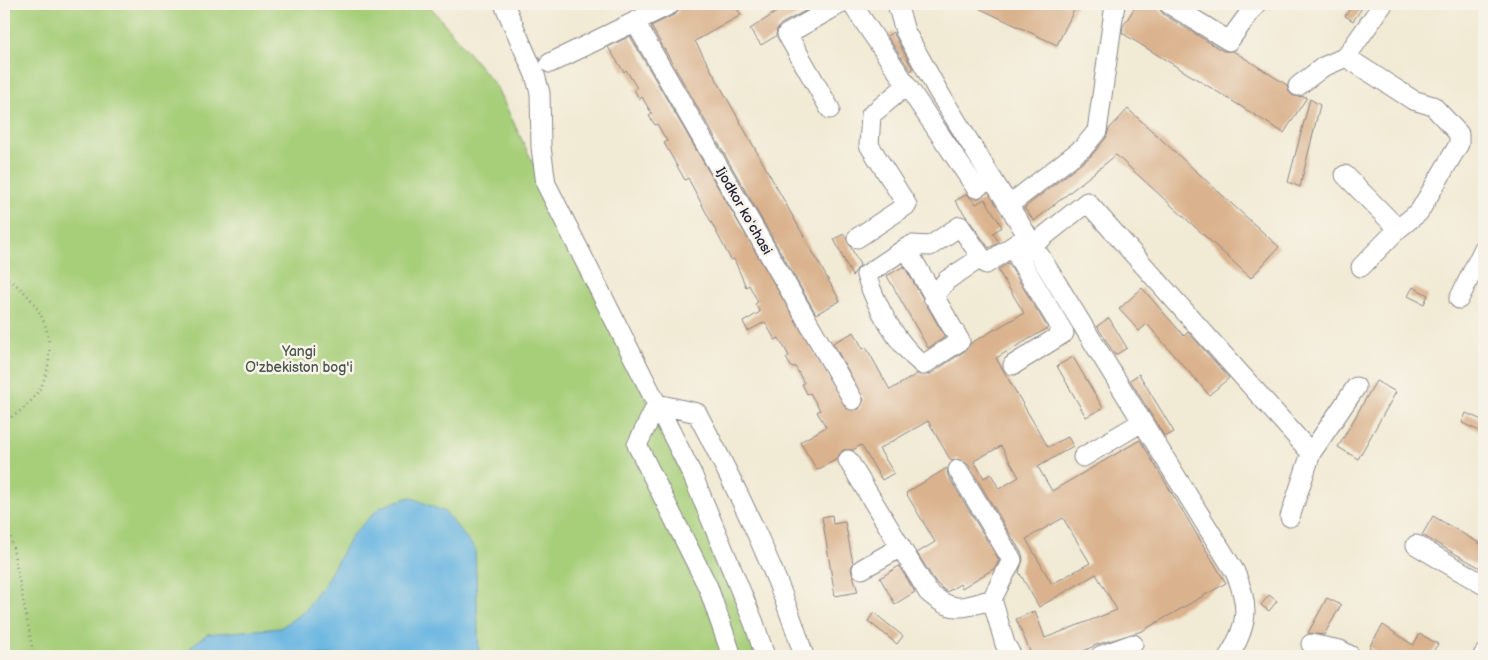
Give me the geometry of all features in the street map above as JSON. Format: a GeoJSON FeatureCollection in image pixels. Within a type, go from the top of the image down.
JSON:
{"type":"FeatureCollection","features":[{"type":"Feature","properties":{"kind":"street"},"geometry":{"type":"LineString","coordinates":[[504,4],[536,75],[540,93],[541,147],[546,184],[692,474],[754,623],[765,656]]}},
{"type":"Feature","properties":{"kind":"street"},"geometry":{"type":"LineString","coordinates":[[550,63],[671,4]]}},
{"type":"Feature","properties":{"kind":"street"},"geometry":{"type":"LineString","coordinates":[[830,109],[787,34],[840,4]]}},
{"type":"Feature","properties":{"kind":"street"},"geometry":{"type":"LineString","coordinates":[[852,4],[976,188],[992,178]]}},
{"type":"Feature","properties":{"kind":"street"},"geometry":{"type":"LineString","coordinates":[[897,4],[905,31],[938,91],[1235,572],[1244,593],[1246,616],[1239,639],[1229,656]]}},
{"type":"Feature","properties":{"kind":"street"},"geometry":{"type":"LineString","coordinates":[[1009,204],[1084,147],[1097,131],[1115,4]]}},
{"type":"Feature","properties":{"kind":"street"},"geometry":{"type":"LineString","coordinates":[[1169,4],[1229,41],[1256,4]]}},
{"type":"Feature","properties":{"kind":"street"},"geometry":{"type":"LineString","coordinates":[[1298,86],[1323,67],[1346,57],[1383,4]]}},
{"type":"Feature","properties":{"kind":"street","name":"Ijodkor koʻchasi"},"geometry":{"type":"LineString","coordinates":[[635,22],[853,400]]}},
{"type":"Feature","properties":{"kind":"street"},"geometry":{"type":"LineString","coordinates":[[1346,57],[1413,100],[1433,106],[1459,134],[1459,144],[1419,212],[1398,229],[1361,267]]}},
{"type":"Feature","properties":{"kind":"street"},"geometry":{"type":"LineString","coordinates":[[857,238],[907,205],[869,145],[871,115],[906,86]]}},
{"type":"Feature","properties":{"kind":"street"},"geometry":{"type":"LineString","coordinates":[[1345,176],[1398,229]]}},
{"type":"Feature","properties":{"kind":"street"},"geometry":{"type":"LineString","coordinates":[[906,248],[960,341],[923,365],[911,356],[892,317],[873,295],[866,275],[906,248],[912,245],[930,246],[960,226],[986,264],[1031,241],[1087,202],[1311,454]]}},
{"type":"Feature","properties":{"kind":"street"},"geometry":{"type":"LineString","coordinates":[[1013,365],[1064,334],[1018,257],[1031,241]]}},
{"type":"Feature","properties":{"kind":"street"},"geometry":{"type":"LineString","coordinates":[[1459,299],[1484,248]]}},
{"type":"Feature","properties":{"kind":"street"},"geometry":{"type":"LineString","coordinates":[[933,297],[947,280],[982,257]]}},
{"type":"Feature","properties":{"kind":"street"},"geometry":{"type":"LineString","coordinates":[[1290,517],[1311,454],[1356,387]]}},
{"type":"Feature","properties":{"kind":"street"},"geometry":{"type":"LineString","coordinates":[[657,404],[637,445],[708,587],[732,656]]}},
{"type":"Feature","properties":{"kind":"street"},"geometry":{"type":"LineString","coordinates":[[657,404],[696,413],[746,512],[795,627],[804,656]]}},
{"type":"Feature","properties":{"kind":"street"},"geometry":{"type":"LineString","coordinates":[[1083,457],[1142,422]]}},
{"type":"Feature","properties":{"kind":"street"},"geometry":{"type":"LineString","coordinates":[[848,460],[928,592],[940,602],[956,608],[992,599]]}},
{"type":"Feature","properties":{"kind":"street"},"geometry":{"type":"LineString","coordinates":[[958,470],[1012,560],[992,599],[1005,644],[1012,656]]}},
{"type":"Feature","properties":{"kind":"street"},"geometry":{"type":"LineString","coordinates":[[1416,545],[1484,585]]}},
{"type":"Feature","properties":{"kind":"street"},"geometry":{"type":"LineString","coordinates":[[862,570],[901,547]]}},
{"type":"Feature","properties":{"kind":"street"},"geometry":{"type":"LineString","coordinates":[[1100,656],[1133,644]]}},
{"type":"Feature","properties":{"kind":"street"},"geometry":{"type":"LineString","coordinates":[[1311,644],[1340,650],[1351,656]]}},
{"type":"Feature","properties":{"kind":"path"},"geometry":{"type":"LineString","coordinates":[[4,278],[23,290],[38,308],[47,330],[49,353],[45,375],[35,395],[19,412],[4,421]]}},
{"type":"Feature","properties":{"kind":"path"},"geometry":{"type":"LineString","coordinates":[[4,504],[34,656]]}},
{"type":"Feature","properties":{"kind":"green space","name":"Yangi O'zbekiston bog'i"},"geometry":{"type":"Polygon","coordinates":[[[4,4],[428,4],[496,86],[770,656],[4,656],[4,4]]]}},
{"type":"Feature","properties":{"kind":"water"},"geometry":{"type":"Polygon","coordinates":[[[410,497],[445,512],[475,549],[479,656],[186,656],[192,646],[207,634],[280,628],[305,611],[326,581],[352,535],[380,507],[410,497]]]}},
{"type":"Feature","properties":{"kind":"building"},"geometry":{"type":"Polygon","coordinates":[[[682,4],[734,4],[741,15],[695,41],[840,301],[816,314],[651,26],[676,14],[682,4]]]}},
{"type":"Feature","properties":{"kind":"building"},"geometry":{"type":"Polygon","coordinates":[[[789,4],[818,4],[781,24],[777,29],[776,36],[761,45],[750,29],[789,4]]]}},
{"type":"Feature","properties":{"kind":"building"},"geometry":{"type":"Polygon","coordinates":[[[970,4],[1077,4],[1057,45],[970,4]]]}},
{"type":"Feature","properties":{"kind":"building"},"geometry":{"type":"Polygon","coordinates":[[[1137,4],[1156,4],[1163,14],[1223,51],[1233,51],[1287,85],[1289,92],[1293,96],[1307,97],[1284,133],[1122,33],[1123,26],[1137,4]]]}},
{"type":"Feature","properties":{"kind":"building"},"geometry":{"type":"Polygon","coordinates":[[[1353,4],[1365,4],[1353,21],[1345,16],[1353,4]]]}},
{"type":"Feature","properties":{"kind":"building"},"geometry":{"type":"Polygon","coordinates":[[[893,32],[913,69],[911,71],[887,36],[893,32]]]}},
{"type":"Feature","properties":{"kind":"building"},"geometry":{"type":"Polygon","coordinates":[[[630,36],[847,409],[859,409],[864,400],[833,343],[854,332],[863,349],[866,347],[890,390],[917,374],[929,375],[966,350],[971,343],[1024,313],[998,270],[1008,263],[1048,328],[996,358],[1048,447],[1068,437],[1073,446],[1038,467],[1052,491],[1140,440],[1226,583],[1142,631],[1096,645],[1073,656],[1032,656],[1016,619],[1035,611],[1045,638],[1117,610],[1096,574],[1039,607],[1019,572],[1023,560],[1022,554],[968,464],[958,459],[951,461],[928,421],[879,449],[894,473],[882,480],[861,445],[853,450],[843,450],[837,459],[817,470],[800,442],[826,427],[817,412],[820,410],[810,393],[807,394],[802,384],[804,383],[795,366],[792,368],[786,358],[789,356],[779,338],[775,340],[765,322],[748,331],[743,322],[760,312],[755,304],[758,302],[749,285],[746,287],[734,259],[731,260],[688,178],[685,180],[664,143],[667,141],[657,124],[655,125],[649,116],[652,114],[642,97],[639,99],[634,89],[637,88],[608,47],[630,36]],[[1001,446],[974,461],[984,478],[991,474],[999,489],[1019,477],[1001,446]],[[1063,518],[1026,539],[1052,584],[1090,563],[1063,518]]]}},
{"type":"Feature","properties":{"kind":"building"},"geometry":{"type":"Polygon","coordinates":[[[1310,99],[1320,105],[1300,187],[1288,182],[1310,99]]]}},
{"type":"Feature","properties":{"kind":"building"},"geometry":{"type":"Polygon","coordinates":[[[1128,109],[1279,247],[1251,278],[1116,155],[1034,221],[1024,208],[1091,156],[1106,138],[1109,129],[1128,109]]]}},
{"type":"Feature","properties":{"kind":"building"},"geometry":{"type":"Polygon","coordinates":[[[967,194],[976,204],[985,199],[1002,227],[993,233],[999,242],[989,248],[955,201],[967,194]]]}},
{"type":"Feature","properties":{"kind":"building"},"geometry":{"type":"Polygon","coordinates":[[[844,234],[860,265],[852,276],[834,239],[844,234]]]}},
{"type":"Feature","properties":{"kind":"building"},"geometry":{"type":"Polygon","coordinates":[[[904,266],[945,337],[928,348],[887,276],[904,266]]]}},
{"type":"Feature","properties":{"kind":"building"},"geometry":{"type":"Polygon","coordinates":[[[1413,287],[1428,295],[1424,304],[1408,296],[1413,287]]]}},
{"type":"Feature","properties":{"kind":"building"},"geometry":{"type":"Polygon","coordinates":[[[1142,288],[1184,336],[1188,332],[1229,378],[1209,395],[1147,324],[1139,331],[1119,309],[1142,288]]]}},
{"type":"Feature","properties":{"kind":"building"},"geometry":{"type":"Polygon","coordinates":[[[1109,318],[1127,348],[1115,355],[1097,326],[1109,318]]]}},
{"type":"Feature","properties":{"kind":"building"},"geometry":{"type":"Polygon","coordinates":[[[1073,357],[1103,408],[1086,417],[1057,366],[1073,357]]]}},
{"type":"Feature","properties":{"kind":"building"},"geometry":{"type":"Polygon","coordinates":[[[1139,374],[1174,432],[1165,437],[1130,380],[1139,374]]]}},
{"type":"Feature","properties":{"kind":"building"},"geometry":{"type":"Polygon","coordinates":[[[1376,381],[1396,392],[1358,459],[1338,447],[1376,381]]]}},
{"type":"Feature","properties":{"kind":"building"},"geometry":{"type":"Polygon","coordinates":[[[1466,413],[1484,421],[1484,433],[1462,423],[1466,413]]]}},
{"type":"Feature","properties":{"kind":"building"},"geometry":{"type":"Polygon","coordinates":[[[947,468],[948,476],[999,560],[995,568],[962,588],[960,584],[947,592],[937,584],[917,553],[935,542],[906,493],[947,468]]]}},
{"type":"Feature","properties":{"kind":"building"},"geometry":{"type":"Polygon","coordinates":[[[832,515],[833,524],[845,522],[853,563],[851,569],[858,592],[835,596],[822,517],[832,515]]]}},
{"type":"Feature","properties":{"kind":"building"},"geometry":{"type":"Polygon","coordinates":[[[1433,516],[1484,546],[1484,570],[1422,535],[1433,516]]]}},
{"type":"Feature","properties":{"kind":"building"},"geometry":{"type":"Polygon","coordinates":[[[899,566],[915,592],[895,604],[880,578],[899,566]]]}},
{"type":"Feature","properties":{"kind":"building"},"geometry":{"type":"Polygon","coordinates":[[[1269,595],[1277,601],[1269,611],[1261,605],[1269,595]]]}},
{"type":"Feature","properties":{"kind":"building"},"geometry":{"type":"Polygon","coordinates":[[[1327,598],[1341,605],[1324,635],[1308,633],[1327,598]]]}},
{"type":"Feature","properties":{"kind":"building"},"geometry":{"type":"Polygon","coordinates":[[[874,613],[903,636],[897,644],[868,621],[874,613]]]}},
{"type":"Feature","properties":{"kind":"building"},"geometry":{"type":"Polygon","coordinates":[[[1383,625],[1413,645],[1420,634],[1438,644],[1430,656],[1383,656],[1369,647],[1383,625]]]}}]}
